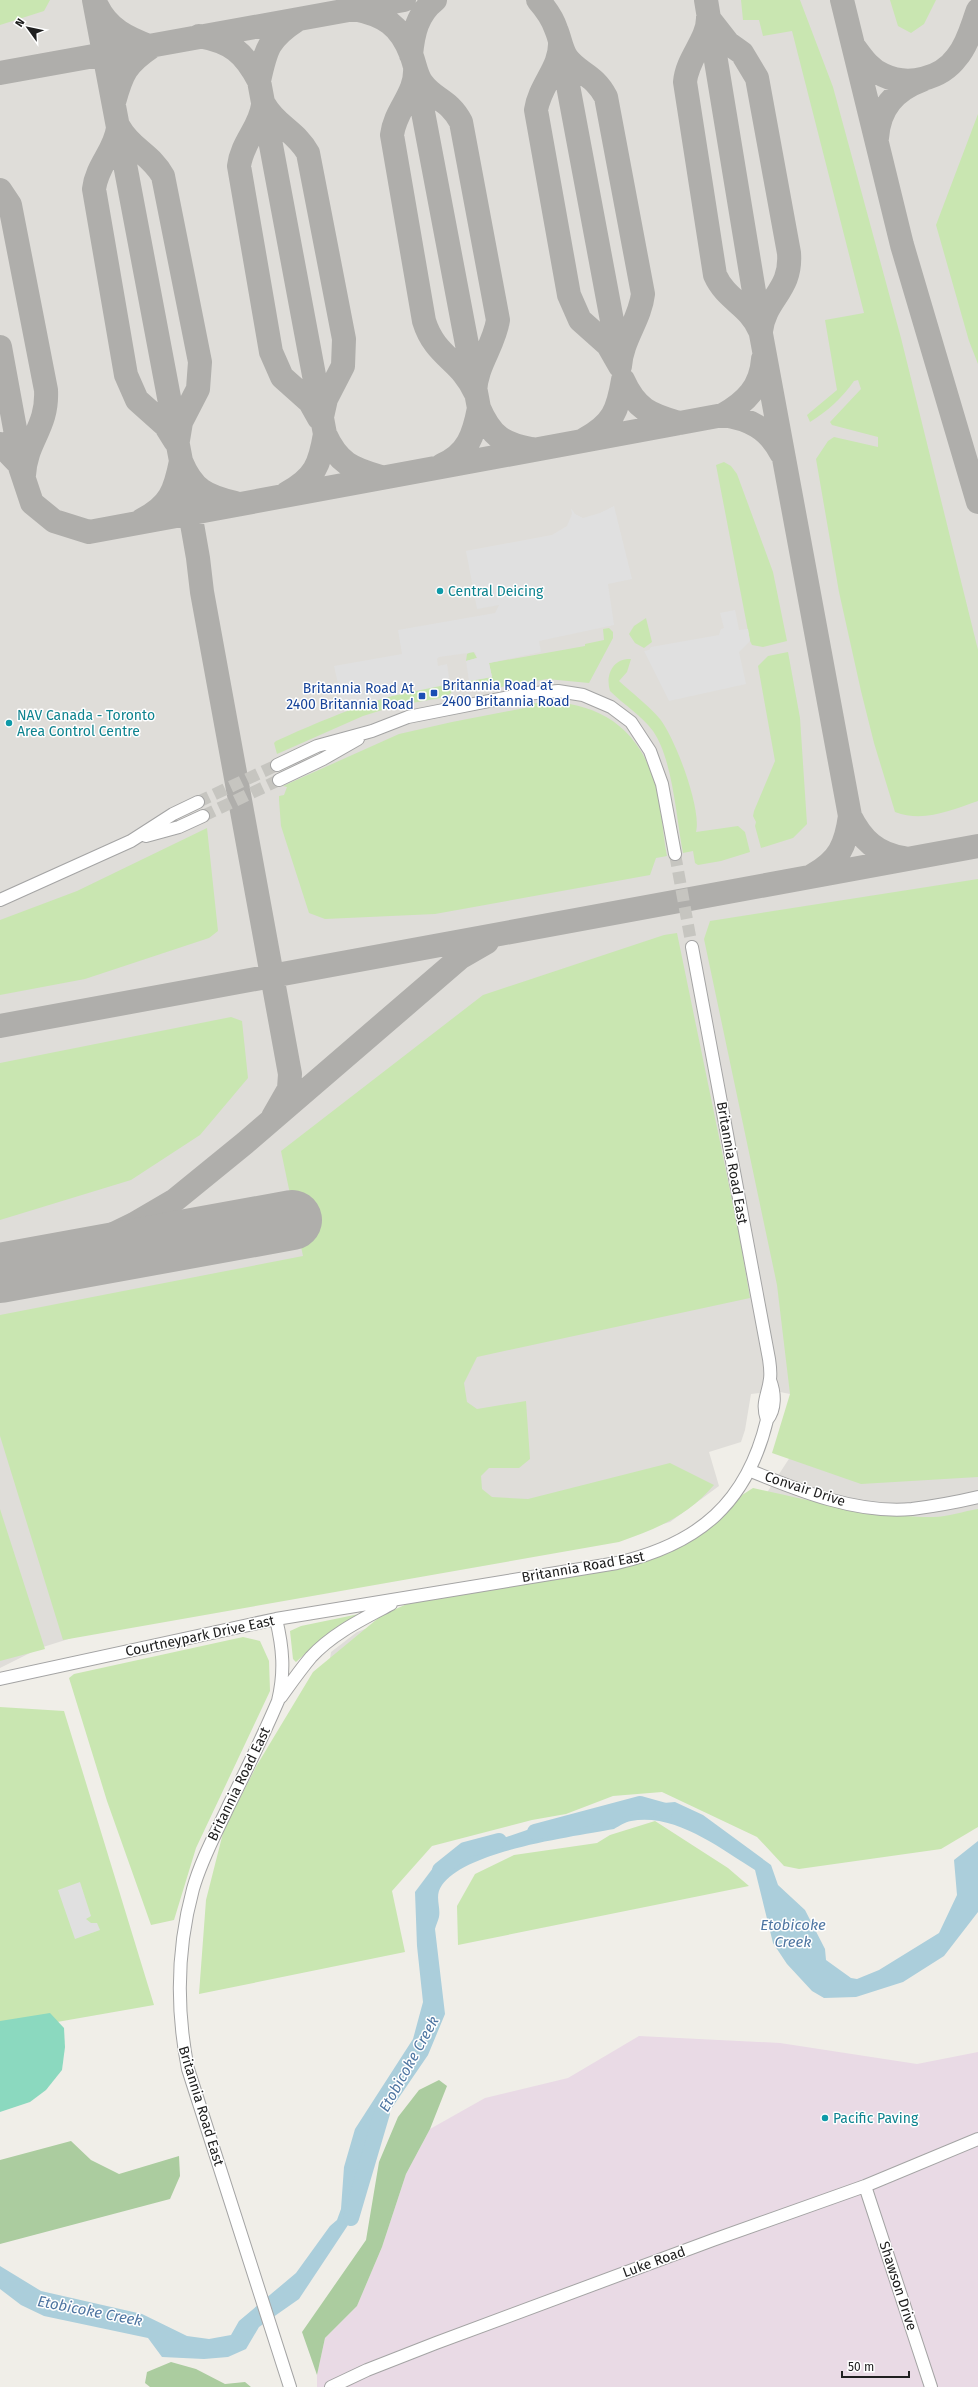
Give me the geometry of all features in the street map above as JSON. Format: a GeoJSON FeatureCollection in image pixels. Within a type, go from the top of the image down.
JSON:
{"type":"FeatureCollection","features":[{"type":"Feature","properties":{"kind":"street"},"geometry":{"type":"LineString","coordinates":[[277,765],[317,746],[372,731],[408,717],[526,694],[558,691],[583,695],[611,707],[631,722],[650,751],[662,784],[675,854]]}},
{"type":"Feature","properties":{"kind":"street"},"geometry":{"type":"LineString","coordinates":[[279,780],[324,759],[372,731]]}},
{"type":"Feature","properties":{"kind":"street"},"geometry":{"type":"LineString","coordinates":[[131,841],[173,814],[198,802]]}},
{"type":"Feature","properties":{"kind":"street"},"geometry":{"type":"LineString","coordinates":[[0,900],[131,841],[180,827],[203,816]]}},
{"type":"Feature","properties":{"kind":"street","name":"Britannia Road East"},"geometry":{"type":"LineString","coordinates":[[402,1599],[617,1563],[649,1556],[682,1541],[708,1522],[732,1497],[751,1471],[767,1420],[764,1410],[765,1393],[770,1380],[769,1359],[692,947]]}},
{"type":"Feature","properties":{"kind":"street","name":"Convair Drive"},"geometry":{"type":"LineString","coordinates":[[751,1471],[822,1497],[876,1508],[911,1509],[978,1497]]}},
{"type":"Feature","properties":{"kind":"street"},"geometry":{"type":"LineString","coordinates":[[278,1701],[300,1671],[322,1647],[344,1630],[402,1599]]}},
{"type":"Feature","properties":{"kind":"street","name":"Courtneypark Drive East"},"geometry":{"type":"LineString","coordinates":[[0,1679],[276,1620],[402,1599]]}},
{"type":"Feature","properties":{"kind":"street","name":"Britannia Road East"},"geometry":{"type":"LineString","coordinates":[[276,1620],[284,1656],[284,1675],[278,1701],[207,1850],[194,1888],[183,1930],[179,1980],[180,2033],[188,2069],[290,2387]]}},
{"type":"Feature","properties":{"kind":"street","name":"Luke Road"},"geometry":{"type":"LineString","coordinates":[[331,2387],[367,2370],[706,2242],[865,2186],[978,2139]]}},
{"type":"Feature","properties":{"kind":"street","name":"Shawson Drive"},"geometry":{"type":"LineString","coordinates":[[865,2186],[931,2387]]}},
{"type":"Feature","properties":{"kind":"shaded area"},"geometry":{"type":"Polygon","coordinates":[[[0,0],[978,0],[978,1771],[328,1672],[331,1652],[357,1632],[405,1614],[589,1580],[757,1508],[796,1448],[790,1394],[775,1391],[751,1394],[745,1430],[741,1442],[709,1452],[719,1486],[670,1522],[78,1636],[40,1648],[0,1668],[0,0]]]}},
{"type":"Feature","properties":{"kind":"shaded area"},"geometry":{"type":"Polygon","coordinates":[[[614,506],[632,579],[608,584],[614,625],[539,641],[541,652],[489,663],[492,677],[469,681],[466,661],[477,658],[475,652],[439,657],[437,659],[438,666],[447,664],[450,684],[387,697],[344,711],[334,666],[402,654],[398,630],[495,613],[499,605],[477,609],[466,551],[552,535],[567,526],[572,514],[571,508],[575,514],[583,518],[600,513],[614,506]]]}},
{"type":"Feature","properties":{"kind":"shaded area"},"geometry":{"type":"Polygon","coordinates":[[[735,610],[739,630],[748,629],[750,641],[739,652],[746,684],[669,701],[644,651],[649,650],[651,647],[719,635],[721,629],[724,628],[720,613],[735,610]]]}},
{"type":"Feature","properties":{"kind":"shaded area"},"geometry":{"type":"Polygon","coordinates":[[[80,1882],[91,1916],[86,1919],[91,1923],[97,1923],[100,1930],[75,1939],[58,1890],[80,1882]]]}},
{"type":"Feature","properties":{"kind":"shaded area"},"geometry":{"type":"Polygon","coordinates":[[[639,2036],[780,2043],[917,2064],[978,2052],[978,2387],[317,2387],[317,2375],[325,2338],[357,2306],[382,2247],[406,2174],[430,2129],[485,2098],[568,2078],[639,2036]]]}},
{"type":"Feature","properties":{"kind":"green space"},"geometry":{"type":"Polygon","coordinates":[[[0,0],[50,0],[44,11],[0,25],[0,0]]]}},
{"type":"Feature","properties":{"kind":"green space"},"geometry":{"type":"Polygon","coordinates":[[[741,0],[800,0],[833,87],[901,338],[978,650],[978,801],[937,814],[916,816],[895,812],[874,743],[839,592],[816,459],[828,441],[834,437],[878,447],[878,437],[832,425],[830,422],[861,389],[858,380],[854,381],[840,399],[817,418],[810,422],[807,415],[837,390],[825,320],[864,313],[792,31],[763,36],[759,20],[743,20],[741,0]]]}},
{"type":"Feature","properties":{"kind":"green space"},"geometry":{"type":"Polygon","coordinates":[[[890,0],[936,0],[924,24],[911,33],[898,26],[890,0]]]}},
{"type":"Feature","properties":{"kind":"green space"},"geometry":{"type":"Polygon","coordinates":[[[978,114],[978,364],[969,341],[936,225],[978,114]]]}},
{"type":"Feature","properties":{"kind":"green space"},"geometry":{"type":"Polygon","coordinates":[[[724,462],[731,466],[737,474],[773,572],[787,641],[763,647],[752,645],[750,641],[716,465],[724,462]]]}},
{"type":"Feature","properties":{"kind":"green space"},"geometry":{"type":"Polygon","coordinates":[[[646,618],[652,642],[644,648],[635,643],[629,634],[634,626],[646,618]]]}},
{"type":"Feature","properties":{"kind":"green space"},"geometry":{"type":"Polygon","coordinates":[[[609,628],[613,632],[613,638],[589,683],[547,679],[478,691],[469,681],[492,677],[489,663],[585,646],[585,644],[604,640],[603,629],[609,628]]]}},
{"type":"Feature","properties":{"kind":"green space"},"geometry":{"type":"Polygon","coordinates":[[[473,651],[477,658],[466,661],[467,654],[473,651]]]}},
{"type":"Feature","properties":{"kind":"green space"},"geometry":{"type":"Polygon","coordinates":[[[788,652],[800,718],[807,824],[793,838],[761,848],[755,826],[756,822],[753,816],[775,761],[758,666],[768,656],[788,652]]]}},
{"type":"Feature","properties":{"kind":"green space"},"geometry":{"type":"Polygon","coordinates":[[[625,659],[631,659],[627,672],[619,681],[660,719],[673,741],[691,791],[697,821],[696,832],[738,826],[745,832],[750,852],[721,861],[698,865],[695,863],[693,851],[683,853],[673,789],[660,743],[648,725],[610,691],[609,679],[615,664],[625,659]]]}},
{"type":"Feature","properties":{"kind":"green space"},"geometry":{"type":"Polygon","coordinates":[[[454,683],[451,693],[446,697],[395,706],[363,716],[277,754],[274,743],[276,741],[341,713],[385,698],[454,683]]]}},
{"type":"Feature","properties":{"kind":"green space"},"geometry":{"type":"Polygon","coordinates":[[[544,702],[564,703],[582,707],[613,721],[626,732],[637,745],[647,761],[657,789],[667,856],[656,858],[650,875],[435,914],[325,919],[309,913],[281,826],[279,796],[284,795],[287,787],[283,786],[399,734],[530,707],[530,704],[544,702]]]}},
{"type":"Feature","properties":{"kind":"green space"},"geometry":{"type":"Polygon","coordinates":[[[207,828],[218,931],[209,938],[85,979],[0,995],[0,920],[77,891],[207,828]]]}},
{"type":"Feature","properties":{"kind":"green space"},"geometry":{"type":"Polygon","coordinates":[[[978,879],[978,1477],[861,1484],[772,1453],[790,1394],[777,1285],[704,939],[710,921],[978,879]]]}},
{"type":"Feature","properties":{"kind":"green space"},"geometry":{"type":"Polygon","coordinates":[[[677,933],[740,1239],[750,1298],[477,1357],[464,1383],[467,1402],[477,1409],[526,1401],[530,1459],[519,1468],[489,1468],[481,1476],[482,1489],[492,1497],[528,1499],[670,1463],[714,1485],[693,1505],[671,1520],[646,1532],[619,1542],[63,1640],[0,1436],[0,1315],[303,1256],[281,1151],[483,995],[664,935],[677,933]]]}},
{"type":"Feature","properties":{"kind":"green space"},"geometry":{"type":"Polygon","coordinates":[[[231,1017],[242,1021],[248,1078],[200,1135],[131,1180],[0,1220],[0,1063],[231,1017]]]}},
{"type":"Feature","properties":{"kind":"green space"},"geometry":{"type":"Polygon","coordinates":[[[753,1488],[843,1507],[889,1514],[939,1517],[978,1509],[978,1827],[941,1849],[799,1869],[784,1866],[757,1837],[662,1792],[613,1796],[566,1814],[532,1820],[432,1846],[392,1891],[405,1952],[199,1994],[206,1900],[224,1829],[257,1765],[313,1672],[382,1615],[432,1593],[645,1557],[753,1488]]]}},
{"type":"Feature","properties":{"kind":"green space"},"geometry":{"type":"Polygon","coordinates":[[[0,1509],[45,1649],[0,1661],[0,1509]]]}},
{"type":"Feature","properties":{"kind":"green space"},"geometry":{"type":"Polygon","coordinates":[[[359,1614],[318,1642],[296,1662],[293,1659],[290,1631],[301,1626],[359,1614]]]}},
{"type":"Feature","properties":{"kind":"green space"},"geometry":{"type":"Polygon","coordinates":[[[243,1637],[260,1641],[269,1661],[270,1691],[196,1848],[174,1920],[151,1925],[107,1801],[69,1678],[74,1674],[243,1637]]]}},
{"type":"Feature","properties":{"kind":"green space"},"geometry":{"type":"Polygon","coordinates":[[[0,1707],[64,1711],[154,2005],[0,2032],[0,1707]]]}},
{"type":"Feature","properties":{"kind":"green space"},"geometry":{"type":"Polygon","coordinates":[[[655,1821],[728,1868],[749,1886],[458,1945],[457,1906],[475,1874],[514,1855],[597,1843],[610,1835],[655,1821]]]}},
{"type":"Feature","properties":{"kind":"green space"},"geometry":{"type":"Polygon","coordinates":[[[50,2013],[64,2028],[65,2047],[62,2070],[46,2090],[30,2102],[0,2112],[0,2021],[50,2013]]]}},
{"type":"Feature","properties":{"kind":"green space"},"geometry":{"type":"Polygon","coordinates":[[[439,2080],[447,2086],[430,2129],[406,2174],[382,2247],[357,2306],[325,2338],[317,2375],[302,2332],[366,2240],[379,2162],[398,2117],[419,2090],[439,2080]]]}},
{"type":"Feature","properties":{"kind":"green space"},"geometry":{"type":"Polygon","coordinates":[[[71,2141],[91,2160],[119,2174],[179,2156],[180,2176],[170,2199],[0,2244],[0,2160],[71,2141]]]}},
{"type":"Feature","properties":{"kind":"green space"},"geometry":{"type":"Polygon","coordinates":[[[171,2362],[196,2369],[225,2384],[245,2382],[251,2387],[150,2387],[145,2383],[147,2372],[171,2362]]]}},
{"type":"Feature","properties":{"kind":"water","name":"Etobicoke Creek"},"geometry":{"type":"Polygon","coordinates":[[[675,1802],[703,1815],[771,1865],[778,1885],[805,1910],[825,1949],[826,1960],[851,1978],[857,1979],[879,1970],[939,1933],[957,1895],[954,1860],[978,1841],[978,1912],[944,1956],[903,1982],[856,1997],[824,1998],[812,1991],[787,1964],[773,1943],[755,1870],[712,1843],[681,1827],[664,1822],[648,1820],[631,1821],[614,1829],[548,1841],[496,1854],[455,1873],[442,1885],[438,1893],[439,1917],[435,1929],[445,2014],[428,2055],[374,2134],[371,2148],[357,2185],[356,2205],[352,2219],[299,2299],[259,2327],[246,2349],[228,2357],[204,2359],[162,2357],[148,2338],[44,2316],[21,2305],[0,2289],[0,2266],[41,2291],[142,2314],[187,2336],[209,2339],[231,2335],[239,2321],[296,2273],[330,2226],[337,2220],[341,2209],[344,2167],[355,2129],[413,2039],[423,2002],[417,1946],[415,1892],[433,1868],[483,1845],[527,1830],[585,1822],[629,1806],[675,1802]]]}},
{"type":"Feature","properties":{"kind":"waterway","name":"Etobicoke Creek"},"geometry":{"type":"LineString","coordinates":[[535,1832],[640,1804],[665,1811]]}},
{"type":"Feature","properties":{"kind":"waterway","name":"Etobicoke Creek"},"geometry":{"type":"LineString","coordinates":[[440,1870],[465,1850],[499,1841]]}},
{"type":"Feature","properties":{"kind":"waterway","name":"Etobicoke Creek"},"geometry":{"type":"LineString","coordinates":[[351,2218],[382,2113]]}},
{"type":"Feature","properties":{"kind":"taxiway"},"geometry":{"type":"LineString","coordinates":[[94,0],[181,461],[198,558],[202,592],[290,1074],[289,1089],[273,1117]]}},
{"type":"Feature","properties":{"kind":"taxiway"},"geometry":{"type":"LineString","coordinates":[[0,73],[404,0]]}},
{"type":"Feature","properties":{"kind":"taxiway"},"geometry":{"type":"LineString","coordinates":[[411,55],[413,40],[420,18],[435,0]]}},
{"type":"Feature","properties":{"kind":"taxiway"},"geometry":{"type":"LineString","coordinates":[[538,0],[553,21],[563,51],[567,58],[576,68],[597,83],[606,97],[643,294],[638,312],[621,356],[620,366]]}},
{"type":"Feature","properties":{"kind":"taxiway"},"geometry":{"type":"LineString","coordinates":[[706,0],[761,334],[850,816],[865,839],[871,844],[886,853],[904,858]]}},
{"type":"Feature","properties":{"kind":"taxiway"},"geometry":{"type":"LineString","coordinates":[[842,0],[902,245],[978,502]]}},
{"type":"Feature","properties":{"kind":"taxiway"},"geometry":{"type":"LineString","coordinates":[[97,6],[101,14],[119,32],[151,47],[130,64],[123,76],[114,102]]}},
{"type":"Feature","properties":{"kind":"taxiway"},"geometry":{"type":"LineString","coordinates":[[354,9],[374,14],[390,23],[396,29],[407,44],[418,76],[422,83],[431,93],[447,104],[461,122],[498,320],[493,338],[478,373],[475,392]]}},
{"type":"Feature","properties":{"kind":"taxiway"},"geometry":{"type":"LineString","coordinates":[[855,48],[864,60],[878,73],[893,79],[913,80],[933,76],[950,65],[961,52],[967,41],[978,10]]}},
{"type":"Feature","properties":{"kind":"taxiway"},"geometry":{"type":"LineString","coordinates":[[708,18],[705,34],[689,65],[685,82],[715,275],[725,291],[749,314],[759,329]]}},
{"type":"Feature","properties":{"kind":"taxiway"},"geometry":{"type":"LineString","coordinates":[[259,81],[266,53],[274,39],[297,20]]}},
{"type":"Feature","properties":{"kind":"taxiway"},"geometry":{"type":"LineString","coordinates":[[710,20],[728,43],[742,53],[757,78],[789,253],[789,266],[783,286],[767,310],[761,331]]}},
{"type":"Feature","properties":{"kind":"taxiway"},"geometry":{"type":"LineString","coordinates":[[199,36],[220,41],[235,50],[248,63],[259,81],[325,434]]}},
{"type":"Feature","properties":{"kind":"taxiway"},"geometry":{"type":"LineString","coordinates":[[560,42],[557,60],[538,101],[536,110],[569,295],[580,320],[608,345],[620,366]]}},
{"type":"Feature","properties":{"kind":"taxiway"},"geometry":{"type":"LineString","coordinates":[[561,48],[619,358]]}},
{"type":"Feature","properties":{"kind":"taxiway"},"geometry":{"type":"LineString","coordinates":[[415,67],[413,85],[397,117],[392,135],[424,321],[435,343],[441,351],[463,372],[475,392]]}},
{"type":"Feature","properties":{"kind":"taxiway"},"geometry":{"type":"LineString","coordinates":[[416,75],[479,408]]}},
{"type":"Feature","properties":{"kind":"taxiway"},"geometry":{"type":"LineString","coordinates":[[877,138],[881,118],[890,102],[904,89],[922,80]]}},
{"type":"Feature","properties":{"kind":"taxiway"},"geometry":{"type":"LineString","coordinates":[[264,104],[274,118],[298,139],[308,153],[344,339],[343,366],[326,399],[322,417]]}},
{"type":"Feature","properties":{"kind":"taxiway"},"geometry":{"type":"LineString","coordinates":[[263,105],[258,121],[241,157],[239,166],[271,352],[282,377],[310,402],[319,418]]}},
{"type":"Feature","properties":{"kind":"taxiway"},"geometry":{"type":"LineString","coordinates":[[119,127],[129,141],[153,162],[163,176],[200,362],[198,389],[181,422],[178,440]]}},
{"type":"Feature","properties":{"kind":"taxiway"},"geometry":{"type":"LineString","coordinates":[[118,128],[113,144],[96,180],[94,189],[126,375],[137,400],[165,425],[175,441]]}},
{"type":"Feature","properties":{"kind":"taxiway"},"geometry":{"type":"LineString","coordinates":[[0,190],[10,205],[46,390],[44,414],[29,452],[24,475]]}},
{"type":"Feature","properties":{"kind":"taxiway"},"geometry":{"type":"LineString","coordinates":[[0,347],[22,467]]}},
{"type":"Feature","properties":{"kind":"taxiway"},"geometry":{"type":"LineString","coordinates":[[723,415],[739,405],[751,393],[759,378],[763,359]]}},
{"type":"Feature","properties":{"kind":"taxiway"},"geometry":{"type":"LineString","coordinates":[[585,439],[602,428],[613,415],[619,400],[623,380],[633,398],[645,409],[652,414],[679,423]]}},
{"type":"Feature","properties":{"kind":"taxiway"},"geometry":{"type":"LineString","coordinates":[[442,465],[458,455],[464,449],[472,435],[479,408],[488,426],[499,437],[505,441],[531,449]]}},
{"type":"Feature","properties":{"kind":"taxiway"},"geometry":{"type":"LineString","coordinates":[[0,444],[19,464],[32,503],[54,521],[89,532],[723,415],[741,419],[757,426],[770,437],[781,453]]}},
{"type":"Feature","properties":{"kind":"taxiway"},"geometry":{"type":"LineString","coordinates":[[287,493],[304,482],[315,469],[321,454],[325,434],[335,452],[347,463],[354,468],[381,477]]}},
{"type":"Feature","properties":{"kind":"taxiway"},"geometry":{"type":"LineString","coordinates":[[142,520],[159,509],[170,496],[176,481],[181,461],[190,479],[202,490],[216,498],[235,503]]}},
{"type":"Feature","properties":{"kind":"taxiway"},"geometry":{"type":"LineString","coordinates":[[813,875],[829,864],[840,851],[846,835],[850,816]]}},
{"type":"Feature","properties":{"kind":"taxiway"},"geometry":{"type":"LineString","coordinates":[[0,1026],[978,846]]}},
{"type":"Feature","properties":{"kind":"taxiway"},"geometry":{"type":"LineString","coordinates":[[24,1268],[97,1242],[134,1224],[175,1200],[245,1143],[461,957],[487,942]]}},
{"type":"Feature","properties":{"kind":"runway"},"geometry":{"type":"LineString","coordinates":[[0,1273],[292,1220]]}},
{"type":"Feature","properties":{"kind":"tunnel"},"geometry":{"type":"LineString","coordinates":[[198,802],[277,765]]}},
{"type":"Feature","properties":{"kind":"tunnel"},"geometry":{"type":"LineString","coordinates":[[203,816],[279,780]]}},
{"type":"Feature","properties":{"kind":"tunnel"},"geometry":{"type":"LineString","coordinates":[[675,854],[692,947]]}},
{"type":"Feature","properties":{"kind":"place","name":"Central Deicing"},"geometry":{"type":"Point","coordinates":[440,591]}},
{"type":"Feature","properties":{"kind":"place","name":"Britannia Road at 2400 Britannia Road"},"geometry":{"type":"Point","coordinates":[434,693]}},
{"type":"Feature","properties":{"kind":"place","name":"Britannia Road At 2400 Britannia Road"},"geometry":{"type":"Point","coordinates":[422,696]}},
{"type":"Feature","properties":{"kind":"place","name":"NAV Canada - Toronto Area Control Centre"},"geometry":{"type":"Point","coordinates":[9,723]}},
{"type":"Feature","properties":{"kind":"place","name":"Pacific Paving"},"geometry":{"type":"Point","coordinates":[825,2118]}}]}
